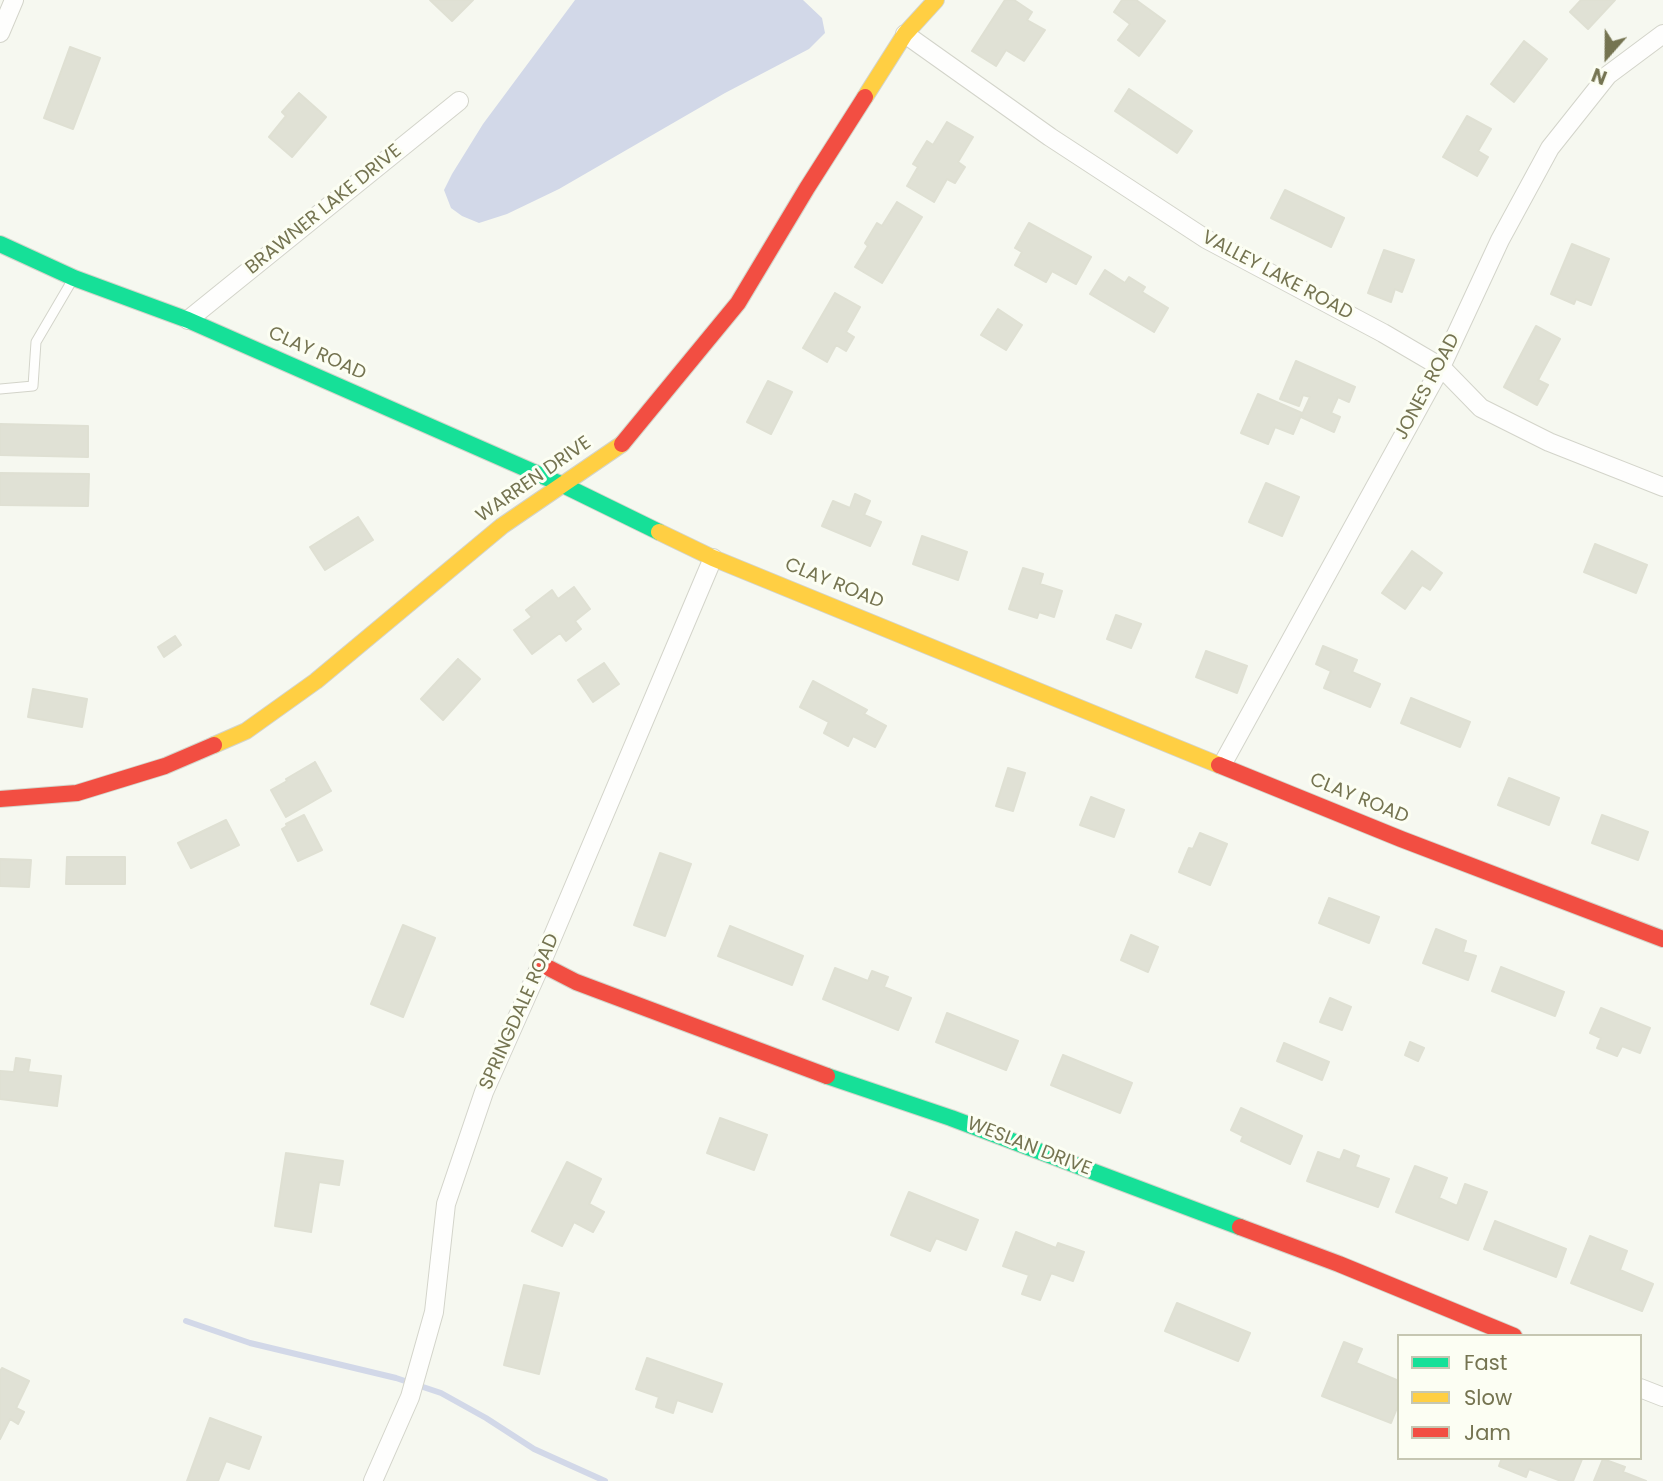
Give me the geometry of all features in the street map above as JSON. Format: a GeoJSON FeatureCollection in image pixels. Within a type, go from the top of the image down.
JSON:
{"type":"FeatureCollection","features":[{"type":"Feature","properties":{"kind":"street"},"geometry":{"type":"LineString","coordinates":[[0,33],[14,0]]}},
{"type":"Feature","properties":{"kind":"street","name":"WARREN DRIVE"},"geometry":{"type":"LineString","coordinates":[[0,799],[76,793],[165,766],[246,731],[316,681],[502,526],[620,446],[738,303],[905,33],[936,0]]}},
{"type":"Feature","properties":{"kind":"street","name":"VALLEY LAKE ROAD"},"geometry":{"type":"LineString","coordinates":[[905,33],[1050,137],[1206,239],[1441,366],[1481,408],[1549,442],[1663,487]]}},
{"type":"Feature","properties":{"kind":"street","name":"JONES ROAD"},"geometry":{"type":"LineString","coordinates":[[1222,765],[1441,366],[1500,240],[1550,148],[1608,75],[1663,34]]}},
{"type":"Feature","properties":{"kind":"street","name":"BRAWNER LAKE DRIVE"},"geometry":{"type":"LineString","coordinates":[[188,320],[459,101]]}},
{"type":"Feature","properties":{"kind":"street","name":"CLAY ROAD"},"geometry":{"type":"LineString","coordinates":[[0,244],[74,278],[188,320],[563,485],[713,558],[1401,839],[1663,939]]}},
{"type":"Feature","properties":{"kind":"street","name":"SPRINGDALE ROAD"},"geometry":{"type":"LineString","coordinates":[[373,1481],[410,1397],[434,1312],[446,1204],[484,1092],[713,558]]}},
{"type":"Feature","properties":{"kind":"street","name":"WESLAN DRIVE"},"geometry":{"type":"LineString","coordinates":[[541,964],[576,982],[799,1067],[951,1118],[1339,1264],[1509,1334]]}},
{"type":"Feature","properties":{"kind":"street"},"geometry":{"type":"LineString","coordinates":[[1642,1389],[1663,1396]]}},
{"type":"Feature","properties":{"kind":"lane"},"geometry":{"type":"LineString","coordinates":[[0,389],[33,386],[36,342],[74,278]]}},
{"type":"Feature","properties":{"kind":"water"},"geometry":{"type":"Polygon","coordinates":[[[575,0],[803,0],[822,18],[825,33],[809,49],[725,93],[559,189],[507,214],[479,223],[462,216],[451,208],[444,190],[452,174],[483,124],[575,0]]]}},
{"type":"Feature","properties":{"kind":"building"},"geometry":{"type":"Polygon","coordinates":[[[430,0],[473,0],[452,21],[430,0]]]}},
{"type":"Feature","properties":{"kind":"building"},"geometry":{"type":"Polygon","coordinates":[[[1005,0],[1014,0],[1032,12],[1027,20],[1045,30],[1024,61],[1006,50],[996,66],[972,51],[1005,0]]]}},
{"type":"Feature","properties":{"kind":"building"},"geometry":{"type":"Polygon","coordinates":[[[1122,0],[1136,0],[1165,21],[1139,56],[1118,40],[1130,24],[1114,12],[1122,0]]]}},
{"type":"Feature","properties":{"kind":"building"},"geometry":{"type":"Polygon","coordinates":[[[1581,0],[1615,0],[1588,29],[1570,12],[1581,0]]]}},
{"type":"Feature","properties":{"kind":"building"},"geometry":{"type":"Polygon","coordinates":[[[1524,41],[1547,59],[1514,102],[1491,84],[1524,41]]]}},
{"type":"Feature","properties":{"kind":"building"},"geometry":{"type":"Polygon","coordinates":[[[70,47],[100,58],[73,129],[44,118],[70,47]]]}},
{"type":"Feature","properties":{"kind":"building"},"geometry":{"type":"Polygon","coordinates":[[[1129,89],[1192,131],[1177,153],[1115,111],[1129,89]]]}},
{"type":"Feature","properties":{"kind":"building"},"geometry":{"type":"Polygon","coordinates":[[[299,93],[326,117],[292,157],[269,137],[286,116],[282,112],[299,93]]]}},
{"type":"Feature","properties":{"kind":"building"},"geometry":{"type":"Polygon","coordinates":[[[1467,116],[1491,129],[1478,151],[1488,157],[1477,176],[1443,157],[1467,116]]]}},
{"type":"Feature","properties":{"kind":"building"},"geometry":{"type":"Polygon","coordinates":[[[947,122],[973,137],[958,162],[965,167],[955,183],[947,179],[934,202],[907,186],[918,167],[913,164],[927,141],[933,145],[947,122]]]}},
{"type":"Feature","properties":{"kind":"building"},"geometry":{"type":"Polygon","coordinates":[[[1285,190],[1344,218],[1331,247],[1271,218],[1285,190]]]}},
{"type":"Feature","properties":{"kind":"building"},"geometry":{"type":"Polygon","coordinates":[[[897,202],[922,217],[882,283],[855,267],[868,246],[865,243],[877,223],[882,226],[897,202]]]}},
{"type":"Feature","properties":{"kind":"building"},"geometry":{"type":"Polygon","coordinates":[[[1029,223],[1091,257],[1076,284],[1052,271],[1046,282],[1015,265],[1022,252],[1015,248],[1029,223]]]}},
{"type":"Feature","properties":{"kind":"building"},"geometry":{"type":"Polygon","coordinates":[[[1572,244],[1609,259],[1591,305],[1576,299],[1574,304],[1551,294],[1572,244]]]}},
{"type":"Feature","properties":{"kind":"building"},"geometry":{"type":"Polygon","coordinates":[[[1384,250],[1414,260],[1402,292],[1395,289],[1391,302],[1368,293],[1384,250]]]}},
{"type":"Feature","properties":{"kind":"building"},"geometry":{"type":"Polygon","coordinates":[[[1105,270],[1125,283],[1129,277],[1145,287],[1142,292],[1168,308],[1154,332],[1090,294],[1105,270]]]}},
{"type":"Feature","properties":{"kind":"building"},"geometry":{"type":"Polygon","coordinates":[[[835,293],[860,307],[846,332],[854,337],[846,351],[836,345],[827,362],[803,348],[835,293]]]}},
{"type":"Feature","properties":{"kind":"building"},"geometry":{"type":"Polygon","coordinates":[[[998,309],[1022,325],[1006,350],[981,335],[998,309]]]}},
{"type":"Feature","properties":{"kind":"building"},"geometry":{"type":"Polygon","coordinates":[[[1536,326],[1560,339],[1538,380],[1548,385],[1537,405],[1504,387],[1536,326]]]}},
{"type":"Feature","properties":{"kind":"building"},"geometry":{"type":"Polygon","coordinates":[[[1296,361],[1355,387],[1349,402],[1338,397],[1331,413],[1340,417],[1334,432],[1301,417],[1310,397],[1303,395],[1299,406],[1280,399],[1296,361]]]}},
{"type":"Feature","properties":{"kind":"building"},"geometry":{"type":"Polygon","coordinates":[[[768,381],[792,392],[771,434],[747,422],[768,381]]]}},
{"type":"Feature","properties":{"kind":"building"},"geometry":{"type":"Polygon","coordinates":[[[1258,394],[1302,413],[1293,434],[1275,427],[1268,444],[1241,433],[1258,394]]]}},
{"type":"Feature","properties":{"kind":"building"},"geometry":{"type":"Polygon","coordinates":[[[0,424],[88,426],[88,457],[0,455],[0,424]]]}},
{"type":"Feature","properties":{"kind":"building"},"geometry":{"type":"Polygon","coordinates":[[[0,473],[89,474],[88,506],[0,505],[0,473]]]}},
{"type":"Feature","properties":{"kind":"building"},"geometry":{"type":"Polygon","coordinates":[[[1266,483],[1299,497],[1282,536],[1249,522],[1266,483]]]}},
{"type":"Feature","properties":{"kind":"building"},"geometry":{"type":"Polygon","coordinates":[[[855,494],[870,501],[864,515],[881,522],[870,546],[822,526],[833,501],[850,508],[855,494]]]}},
{"type":"Feature","properties":{"kind":"building"},"geometry":{"type":"Polygon","coordinates":[[[358,517],[373,540],[325,570],[310,547],[358,517]]]}},
{"type":"Feature","properties":{"kind":"building"},"geometry":{"type":"Polygon","coordinates":[[[922,536],[967,552],[958,580],[913,564],[922,536]]]}},
{"type":"Feature","properties":{"kind":"building"},"geometry":{"type":"Polygon","coordinates":[[[1595,544],[1647,565],[1636,593],[1584,572],[1595,544]]]}},
{"type":"Feature","properties":{"kind":"building"},"geometry":{"type":"Polygon","coordinates":[[[1412,551],[1442,573],[1430,590],[1422,585],[1405,609],[1382,593],[1412,551]]]}},
{"type":"Feature","properties":{"kind":"building"},"geometry":{"type":"Polygon","coordinates":[[[1023,568],[1043,574],[1040,584],[1062,591],[1054,617],[1039,612],[1037,618],[1009,609],[1023,568]]]}},
{"type":"Feature","properties":{"kind":"building"},"geometry":{"type":"Polygon","coordinates":[[[574,587],[590,609],[575,621],[581,629],[566,641],[560,633],[532,654],[514,630],[532,617],[526,610],[552,590],[558,599],[574,587]]]}},
{"type":"Feature","properties":{"kind":"building"},"geometry":{"type":"Polygon","coordinates":[[[1116,615],[1141,624],[1131,648],[1107,639],[1116,615]]]}},
{"type":"Feature","properties":{"kind":"building"},"geometry":{"type":"Polygon","coordinates":[[[175,636],[181,645],[164,657],[158,647],[175,636]]]}},
{"type":"Feature","properties":{"kind":"building"},"geometry":{"type":"Polygon","coordinates":[[[1323,646],[1357,660],[1352,672],[1380,684],[1370,707],[1324,688],[1331,671],[1316,664],[1323,646]]]}},
{"type":"Feature","properties":{"kind":"building"},"geometry":{"type":"Polygon","coordinates":[[[1206,651],[1247,666],[1237,693],[1196,677],[1206,651]]]}},
{"type":"Feature","properties":{"kind":"building"},"geometry":{"type":"Polygon","coordinates":[[[458,659],[480,679],[443,720],[421,699],[458,659]]]}},
{"type":"Feature","properties":{"kind":"building"},"geometry":{"type":"Polygon","coordinates":[[[604,663],[619,684],[593,702],[578,680],[604,663]]]}},
{"type":"Feature","properties":{"kind":"building"},"geometry":{"type":"Polygon","coordinates":[[[813,681],[867,710],[864,714],[886,726],[875,747],[853,736],[848,746],[824,733],[829,722],[800,707],[813,681]]]}},
{"type":"Feature","properties":{"kind":"building"},"geometry":{"type":"Polygon","coordinates":[[[33,689],[87,699],[82,727],[28,717],[33,689]]]}},
{"type":"Feature","properties":{"kind":"building"},"geometry":{"type":"Polygon","coordinates":[[[1411,698],[1470,722],[1460,747],[1401,723],[1411,698]]]}},
{"type":"Feature","properties":{"kind":"building"},"geometry":{"type":"Polygon","coordinates":[[[315,762],[331,791],[286,817],[271,790],[315,762]]]}},
{"type":"Feature","properties":{"kind":"building"},"geometry":{"type":"Polygon","coordinates":[[[1008,768],[1025,773],[1013,811],[996,806],[1008,768]]]}},
{"type":"Feature","properties":{"kind":"building"},"geometry":{"type":"Polygon","coordinates":[[[1509,778],[1559,798],[1549,825],[1498,805],[1509,778]]]}},
{"type":"Feature","properties":{"kind":"building"},"geometry":{"type":"Polygon","coordinates":[[[1091,797],[1124,810],[1114,837],[1080,825],[1091,797]]]}},
{"type":"Feature","properties":{"kind":"building"},"geometry":{"type":"Polygon","coordinates":[[[304,815],[322,850],[298,861],[282,829],[304,815]]]}},
{"type":"Feature","properties":{"kind":"building"},"geometry":{"type":"Polygon","coordinates":[[[1602,815],[1648,832],[1638,860],[1592,843],[1602,815]]]}},
{"type":"Feature","properties":{"kind":"building"},"geometry":{"type":"Polygon","coordinates":[[[226,820],[239,845],[191,868],[178,843],[226,820]]]}},
{"type":"Feature","properties":{"kind":"building"},"geometry":{"type":"Polygon","coordinates":[[[1200,833],[1227,844],[1210,885],[1179,872],[1189,848],[1193,849],[1200,833]]]}},
{"type":"Feature","properties":{"kind":"building"},"geometry":{"type":"Polygon","coordinates":[[[660,853],[691,864],[665,936],[634,925],[660,853]]]}},
{"type":"Feature","properties":{"kind":"building"},"geometry":{"type":"Polygon","coordinates":[[[67,857],[125,857],[125,884],[66,884],[67,857]]]}},
{"type":"Feature","properties":{"kind":"building"},"geometry":{"type":"Polygon","coordinates":[[[0,859],[31,860],[29,887],[0,886],[0,859]]]}},
{"type":"Feature","properties":{"kind":"building"},"geometry":{"type":"Polygon","coordinates":[[[1329,898],[1379,917],[1369,943],[1319,923],[1329,898]]]}},
{"type":"Feature","properties":{"kind":"building"},"geometry":{"type":"Polygon","coordinates":[[[403,925],[435,938],[403,1017],[371,1004],[403,925]]]}},
{"type":"Feature","properties":{"kind":"building"},"geometry":{"type":"Polygon","coordinates":[[[730,926],[803,956],[792,985],[718,956],[730,926]]]}},
{"type":"Feature","properties":{"kind":"building"},"geometry":{"type":"Polygon","coordinates":[[[1436,929],[1466,941],[1463,952],[1476,956],[1468,980],[1423,963],[1436,929]]]}},
{"type":"Feature","properties":{"kind":"building"},"geometry":{"type":"Polygon","coordinates":[[[1131,935],[1158,947],[1148,972],[1121,960],[1131,935]]]}},
{"type":"Feature","properties":{"kind":"building"},"geometry":{"type":"Polygon","coordinates":[[[1501,967],[1564,992],[1555,1016],[1492,991],[1501,967]]]}},
{"type":"Feature","properties":{"kind":"building"},"geometry":{"type":"Polygon","coordinates":[[[835,968],[868,981],[872,971],[888,977],[884,987],[911,998],[898,1030],[823,999],[835,968]]]}},
{"type":"Feature","properties":{"kind":"building"},"geometry":{"type":"Polygon","coordinates":[[[1330,998],[1351,1007],[1342,1030],[1320,1022],[1330,998]]]}},
{"type":"Feature","properties":{"kind":"building"},"geometry":{"type":"Polygon","coordinates":[[[1601,1008],[1650,1028],[1640,1053],[1622,1046],[1617,1056],[1597,1048],[1601,1038],[1590,1033],[1601,1008]]]}},
{"type":"Feature","properties":{"kind":"building"},"geometry":{"type":"Polygon","coordinates":[[[947,1013],[1018,1041],[1006,1070],[936,1042],[947,1013]]]}},
{"type":"Feature","properties":{"kind":"building"},"geometry":{"type":"Polygon","coordinates":[[[1410,1042],[1424,1048],[1418,1061],[1405,1055],[1410,1042]]]}},
{"type":"Feature","properties":{"kind":"building"},"geometry":{"type":"Polygon","coordinates":[[[1284,1043],[1329,1062],[1322,1080],[1277,1061],[1284,1043]]]}},
{"type":"Feature","properties":{"kind":"building"},"geometry":{"type":"Polygon","coordinates":[[[1063,1055],[1132,1083],[1120,1113],[1051,1085],[1063,1055]]]}},
{"type":"Feature","properties":{"kind":"building"},"geometry":{"type":"Polygon","coordinates":[[[16,1058],[30,1060],[28,1072],[61,1076],[57,1106],[0,1099],[0,1071],[14,1072],[16,1058]]]}},
{"type":"Feature","properties":{"kind":"building"},"geometry":{"type":"Polygon","coordinates":[[[1241,1108],[1302,1136],[1290,1164],[1241,1141],[1243,1136],[1231,1130],[1241,1108]]]}},
{"type":"Feature","properties":{"kind":"building"},"geometry":{"type":"Polygon","coordinates":[[[720,1118],[767,1135],[754,1170],[707,1153],[720,1118]]]}},
{"type":"Feature","properties":{"kind":"building"},"geometry":{"type":"Polygon","coordinates":[[[1344,1150],[1359,1156],[1355,1167],[1389,1179],[1378,1207],[1307,1181],[1318,1152],[1340,1160],[1344,1150]]]}},
{"type":"Feature","properties":{"kind":"building"},"geometry":{"type":"Polygon","coordinates":[[[286,1153],[343,1161],[339,1185],[319,1182],[311,1232],[275,1226],[286,1153]]]}},
{"type":"Feature","properties":{"kind":"building"},"geometry":{"type":"Polygon","coordinates":[[[567,1162],[601,1179],[589,1204],[604,1212],[593,1232],[574,1222],[562,1246],[532,1231],[567,1162]]]}},
{"type":"Feature","properties":{"kind":"building"},"geometry":{"type":"Polygon","coordinates":[[[1415,1166],[1447,1178],[1439,1198],[1457,1206],[1465,1184],[1487,1192],[1468,1240],[1396,1212],[1415,1166]]]}},
{"type":"Feature","properties":{"kind":"building"},"geometry":{"type":"Polygon","coordinates":[[[909,1192],[978,1220],[966,1250],[936,1238],[930,1251],[891,1235],[909,1192]]]}},
{"type":"Feature","properties":{"kind":"building"},"geometry":{"type":"Polygon","coordinates":[[[1495,1221],[1566,1249],[1556,1277],[1484,1249],[1495,1221]]]}},
{"type":"Feature","properties":{"kind":"building"},"geometry":{"type":"Polygon","coordinates":[[[1016,1232],[1056,1248],[1058,1243],[1084,1252],[1073,1281],[1051,1273],[1040,1300],[1022,1294],[1029,1275],[1003,1266],[1016,1232]]]}},
{"type":"Feature","properties":{"kind":"building"},"geometry":{"type":"Polygon","coordinates":[[[1590,1236],[1627,1251],[1620,1270],[1653,1284],[1642,1311],[1571,1283],[1590,1236]]]}},
{"type":"Feature","properties":{"kind":"building"},"geometry":{"type":"Polygon","coordinates":[[[524,1285],[559,1293],[539,1374],[504,1365],[524,1285]]]}},
{"type":"Feature","properties":{"kind":"building"},"geometry":{"type":"Polygon","coordinates":[[[1177,1303],[1250,1333],[1238,1361],[1165,1331],[1177,1303]]]}},
{"type":"Feature","properties":{"kind":"building"},"geometry":{"type":"Polygon","coordinates":[[[1344,1342],[1362,1349],[1356,1363],[1397,1380],[1397,1408],[1391,1423],[1322,1396],[1344,1342]]]}},
{"type":"Feature","properties":{"kind":"building"},"geometry":{"type":"Polygon","coordinates":[[[647,1358],[722,1384],[712,1412],[677,1400],[673,1413],[656,1407],[659,1397],[636,1389],[647,1358]]]}},
{"type":"Feature","properties":{"kind":"building"},"geometry":{"type":"Polygon","coordinates":[[[2,1368],[29,1381],[16,1408],[24,1412],[18,1424],[10,1419],[0,1439],[0,1371],[2,1368]]]}},
{"type":"Feature","properties":{"kind":"building"},"geometry":{"type":"Polygon","coordinates":[[[210,1418],[261,1437],[249,1469],[226,1461],[218,1481],[187,1481],[210,1418]]]}},
{"type":"Feature","properties":{"kind":"building"},"geometry":{"type":"Polygon","coordinates":[[[1501,1460],[1582,1460],[1573,1481],[1561,1481],[1529,1469],[1526,1477],[1499,1466],[1501,1460]]]}},
{"type":"Feature","properties":{"kind":"building"},"geometry":{"type":"Polygon","coordinates":[[[1603,1460],[1606,1460],[1625,1467],[1623,1472],[1646,1481],[1594,1481],[1603,1460]]]}},
{"type":"Feature","properties":{"kind":"waterway"},"geometry":{"type":"LineString","coordinates":[[186,1321],[250,1343],[396,1378],[441,1393],[534,1449],[605,1481]]}},
{"type":"Feature","properties":{"kind":"traffic: fast"},"geometry":{"type":"LineString","coordinates":[[0,244],[74,278],[188,320],[563,485],[659,532]]}},
{"type":"Feature","properties":{"kind":"traffic: fast"},"geometry":{"type":"LineString","coordinates":[[827,1076],[951,1118],[1240,1227]]}},
{"type":"Feature","properties":{"kind":"traffic: slow"},"geometry":{"type":"LineString","coordinates":[[865,97],[905,34],[936,0]]}},
{"type":"Feature","properties":{"kind":"traffic: slow"},"geometry":{"type":"LineString","coordinates":[[214,745],[246,731],[316,681],[502,526],[622,444]]}},
{"type":"Feature","properties":{"kind":"traffic: slow"},"geometry":{"type":"LineString","coordinates":[[659,532],[713,558],[1219,765]]}},
{"type":"Feature","properties":{"kind":"traffic: jam"},"geometry":{"type":"LineString","coordinates":[[622,444],[738,303],[865,97]]}},
{"type":"Feature","properties":{"kind":"traffic: jam"},"geometry":{"type":"LineString","coordinates":[[0,799],[77,793],[165,766],[214,745]]}},
{"type":"Feature","properties":{"kind":"traffic: jam"},"geometry":{"type":"LineString","coordinates":[[1219,765],[1401,839],[1663,939]]}},
{"type":"Feature","properties":{"kind":"traffic: jam"},"geometry":{"type":"LineString","coordinates":[[541,964],[576,982],[827,1076]]}},
{"type":"Feature","properties":{"kind":"traffic: jam"},"geometry":{"type":"LineString","coordinates":[[1240,1227],[1339,1264],[1509,1334]]}}]}
